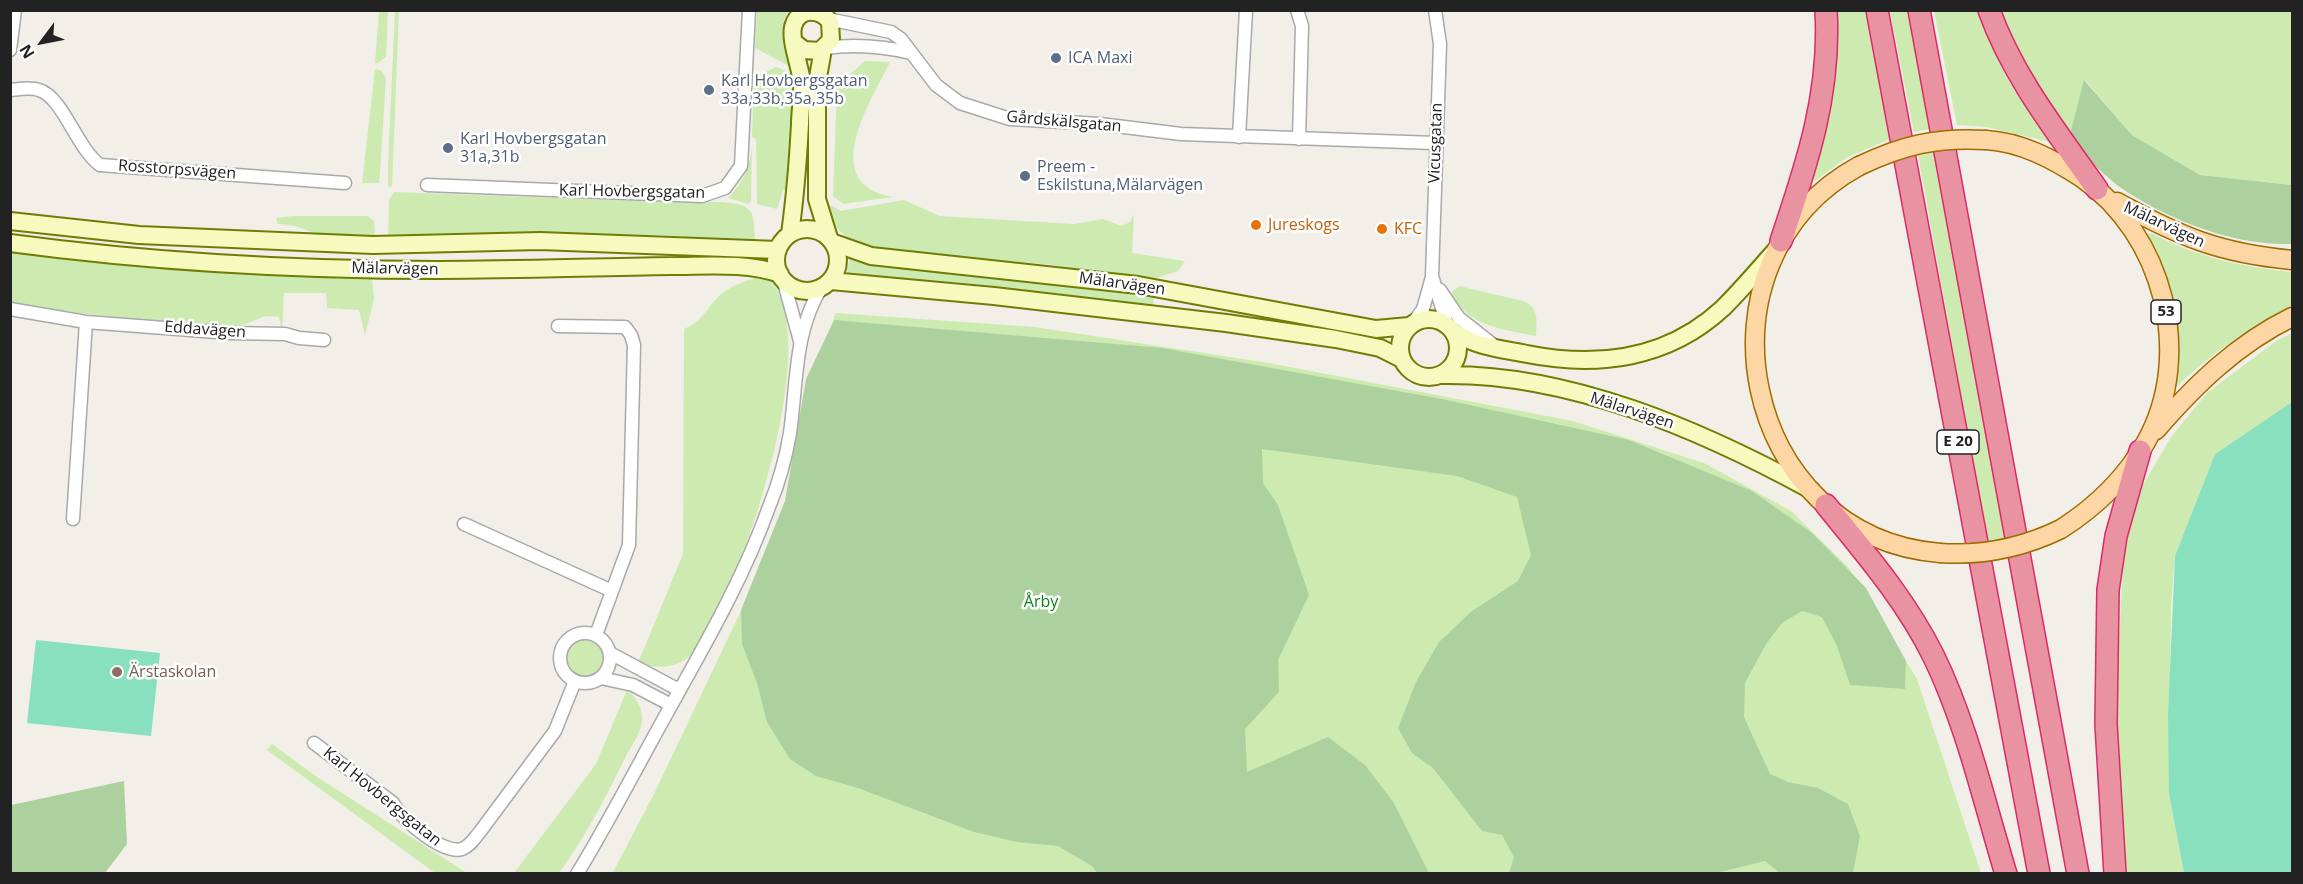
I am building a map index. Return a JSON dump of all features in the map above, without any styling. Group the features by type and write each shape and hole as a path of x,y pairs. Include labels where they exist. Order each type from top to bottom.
{"highway":[{"path":"1778,246 1819,118 1826,72 1826,10"},
{"name":"E 20","path":"1877,10 2039,873"},
{"name":"E 20","path":"1919,10 2078,873"},
{"path":"1989,10 2006,52 2022,82 2102,193"},
{"path":"2115,873 2106,724 2108,590 2116,536 2143,446"},
{"path":"1818,497 1890,584 1934,657 1968,747 2006,873"}],"main road":[{"path":"812,12 826,15 833,32 831,40 824,48 817,83 817,199 838,265 826,284 811,291 797,290 781,276 777,264 778,250 790,234 796,196 802,83 792,33 797,15 812,12"},
{"path":"795,43 810,52 824,48"},
{"name":"53","path":"2143,446 2160,407 2169,358 2167,317 2159,281 2145,248 2124,217 2102,193 2060,163 2032,150 1986,140 1956,138 1923,142 1859,166 1843,175 1809,205 1778,246 1761,290 1753,343 1758,394 1771,431 1789,463 1818,497 1854,525 1892,543 1940,553 1964,555 2001,551 2024,546 2061,529 2104,498 2122,478 2143,446 2200,381 2230,354 2292,317"},
{"name":"Mälarvägen","path":"2102,193 2185,238 2214,248 2292,260"},
{"name":"Mälarvägen","path":"10,221 140,235 373,245 540,241 778,250"},
{"path":"790,234 807,229 819,231 831,241"},
{"name":"Mälarvägen","path":"831,241 871,256 1138,285 1377,329 1411,324"},
{"name":"Mälarvägen","path":"10,243 159,259 320,267 440,270 686,266 759,268 781,276"},
{"path":"1450,328 1458,346 1457,357 1452,366 1440,375 1420,375 1411,371 1402,358 1400,344 1411,324 1428,318 1450,328 1475,344 1552,359 1597,361 1641,354 1685,337 1713,316 1778,246"},
{"name":"Mälarvägen","path":"826,284 994,296 1226,323 1355,343 1380,348 1402,358"},
{"name":"Mälarvägen","path":"1440,375 1521,381 1606,401 1670,422 1818,497"}],"street":[{"path":"10,50 15,10"},
{"name":"Karl Hovbergsgatan","path":"427,185 702,196 726,188 741,166 749,10"},
{"path":"1239,137 1246,10"},
{"path":"1297,10 1302,27 1299,139"},
{"name":"Vicusgatan","path":"1411,324 1423,309 1432,276 1440,44 1436,10"},
{"name":"Gårdskälsgatan","path":"826,15 891,32 901,39 936,85 960,103 1010,119 1239,137 1435,143"},
{"path":"824,48 848,45 887,47 911,53"},
{"name":"Rosstorpsvägen","path":"10,90 32,89 47,94 83,149 100,165 345,183"},
{"path":"781,276 800,342"},
{"path":"1432,276 1459,318 1498,348"},
{"name":"Vicusgatan","path":"1432,276 1450,328"},
{"path":"577,873 612,817 679,690 710,640 746,566 770,506 790,435 800,342 813,301 826,284"},
{"name":"Eddavägen","path":"10,309 86,322 230,333 285,334 299,339 324,340"},
{"path":"74,519 86,322"},
{"path":"558,326 625,327 634,345 630,545 596,635"},
{"path":"464,524 528,556 612,591"},
{"path":"601,678 609,666 610,653 604,641 596,635 584,633 575,635 562,649 562,669 575,681 588,683 601,678 633,685 672,705"},
{"path":"610,653 679,690"},
{"name":"Karl Hovbergsgatan","path":"314,743 393,803 399,814 436,842 446,848 459,850 469,845 479,833 555,731 575,681"}],"green space":[{"path":"379,11 388,11 386,57 375,63"},
{"path":"395,11 399,11 392,187 388,186 388,164"},
{"path":"757,11 789,11 782,32 793,68 755,48"},
{"path":"1837,11 1865,11 1890,139 1846,158 1815,181 1813,178 1824,136 1835,74"},
{"path":"1890,11 1908,11 1930,129 1914,132"},
{"path":"1934,11 1981,11 2003,71 2018,96 2051,140 2050,142 1987,127 1957,125"},
{"path":"2002,11 2292,11 2292,185 2200,175 2132,135 2085,80 2069,138 2017,55"},
{"path":"865,61 890,62 862,119 853,159 858,176 870,189 893,197 843,204 833,196 837,86"},
{"path":"776,67 794,74 796,84 791,190 783,190 777,209 757,204 756,139 752,137 754,78"},
{"path":"375,69 382,71 386,78 379,183 362,183"},
{"path":"2084,80 2132,135 2200,175 2292,185 2292,244 2249,241 2206,230 2145,203 2111,180 2069,138"},
{"path":"752,145 751,201 749,204 728,198 745,174 750,161"},
{"path":"1937,152 2006,540 1988,543 1918,155"},
{"path":"394,192 733,203 751,212 755,241 754,244 690,241 682,236 550,233 388,237 389,200"},
{"path":"904,200 940,216 1074,224 1103,219 1122,226 1130,222 1134,214 1132,253 1185,261 1178,271 1147,281 1083,273 1054,265 886,250 854,241 840,231 834,224 824,202 841,211"},
{"path":"368,216 374,221 375,236 318,234 294,226 278,224 276,218"},
{"path":"2151,233 2185,249 2220,260 2292,272 2292,305 2230,342 2174,389 2177,347 2174,309 2163,273 2145,235"},
{"path":"11,252 101,263 191,270 372,279 374,299 365,335 359,310 327,308 326,293 284,293 282,332 279,317 266,316 240,326 110,317 11,304"},
{"path":"850,257 897,268 1010,277 1155,293 1153,306 846,277"},
{"path":"765,276 781,298 788,329 788,368 773,454 752,529 731,580 693,653 674,665 660,667 638,663 683,554 684,329 700,318 725,291 742,282"},
{"path":"1459,286 1528,304 1536,315 1536,336 1513,332 1478,321 1460,306 1453,296 1452,292"},
{"name":"Årby","path":"835,313 1035,327 1269,363 1573,421 1704,463 1791,511 1849,568 1917,679 1981,873 612,874 654,794 776,537 810,433"},
{"name":"Årby","path":"834,320 1162,348 1442,399 1629,440 1752,491 1812,533 1866,588 1906,661 1905,689 1850,685 1837,646 1822,617 1802,611 1782,623 1766,644 1745,683 1744,717 1770,774 1788,782 1818,788 1848,804 1860,836 1853,873 1780,873 1765,861 1716,873 1509,873 1514,857 1502,835 1482,831 1433,768 1412,753 1398,728 1416,682 1439,642 1472,611 1518,581 1531,555 1517,497 1457,476 1262,449 1263,483 1278,505 1309,595 1278,660 1279,692 1245,729 1247,772 1328,737 1365,765 1394,803 1429,873 1097,873 1092,866 1058,846 1017,842 974,832 858,788 816,776 790,759 767,722 757,683 742,644 741,610 785,501 806,379"},
{"path":"2292,333 2292,402 2215,454 2175,556 2171,606 2169,794 2184,873 2125,874 2115,718 2124,549 2143,485 2171,437 2207,393 2276,341"},
{"path":"2292,402 2292,873 2184,873 2169,794 2168,715 2175,556 2215,454"},
{"path":"585,639 598,645 604,658 598,671 585,677 572,671 566,658 572,645"},
{"path":"36,640 160,653 151,736 27,723"},
{"path":"627,690 640,708 641,726 578,845 559,873 514,873 596,764"},
{"path":"272,744 317,777 467,873 435,873 267,750"},
{"path":"124,781 127,844 105,873 11,873 11,805"}],"place":[{"name":"ICA Maxi","path":"1056,58"},
{"name":"Karl Hovbergsgatan 33a,33b,35a,35b","path":"709,90"},
{"name":"Karl Hovbergsgatan 31a,31b","path":"448,148"},
{"name":"Preem - Eskilstuna,Mälarvägen","path":"1025,176"},
{"name":"Jureskogs","path":"1256,225"},
{"name":"KFC","path":"1382,229"},
{"name":"Ärstaskolan","path":"117,672"}]}
